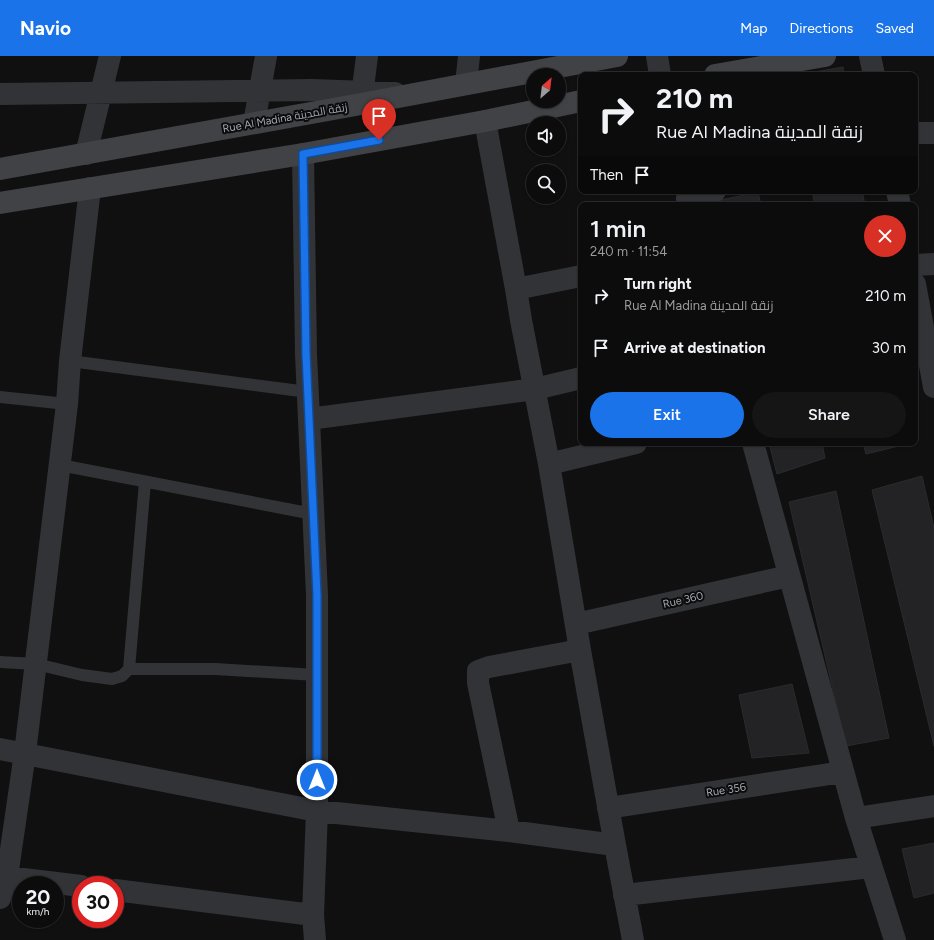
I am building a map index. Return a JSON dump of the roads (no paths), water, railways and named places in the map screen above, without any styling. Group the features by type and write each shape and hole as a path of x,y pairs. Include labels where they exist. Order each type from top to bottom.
{"main road":[{"name":"Rue Al Madina زنقة المدينة","path":"0,169 254,123 362,98 415,94 567,61 617,56"},
{"path":"732,72 825,56"},
{"path":"0,203 303,154 578,102"}],"street":[{"path":"86,154 110,56"},
{"path":"254,123 266,56"},
{"path":"0,94 312,90 362,98 367,56"},
{"path":"466,84 469,56"},
{"path":"656,56 659,72"},
{"path":"870,56 873,72"},
{"path":"485,120 549,464 580,650 624,895 629,939"},
{"path":"918,133 934,133"},
{"path":"303,154 308,392 317,595 317,810 313,915 316,940"},
{"path":"0,898 7,877 25,753 60,465 70,361 90,188"},
{"path":"687,198 703,194"},
{"path":"918,265 934,264"},
{"path":"516,289 578,277"},
{"path":"918,296 930,342 934,387"},
{"path":"309,420 534,389 578,379"},
{"path":"549,464 624,446"},
{"path":"754,446 856,818 895,940"},
{"name":"Rue 360","path":"576,624 789,576"},
{"path":"509,831 478,683 478,671 489,667 580,650"},
{"path":"0,749 317,810 509,831 615,846"},
{"name":"Rue 356","path":"608,808 843,772"},
{"path":"856,818 934,806"},
{"path":"624,895 871,867"},
{"path":"7,877 72,885"},
{"path":"124,891 313,915"}],"lane":[{"path":"70,361 308,392"},
{"path":"0,397 67,404"},
{"path":"60,465 313,514"},
{"path":"0,662 36,664 112,679 122,676 129,669 145,482"},
{"path":"129,669 215,668 317,676"}]}
